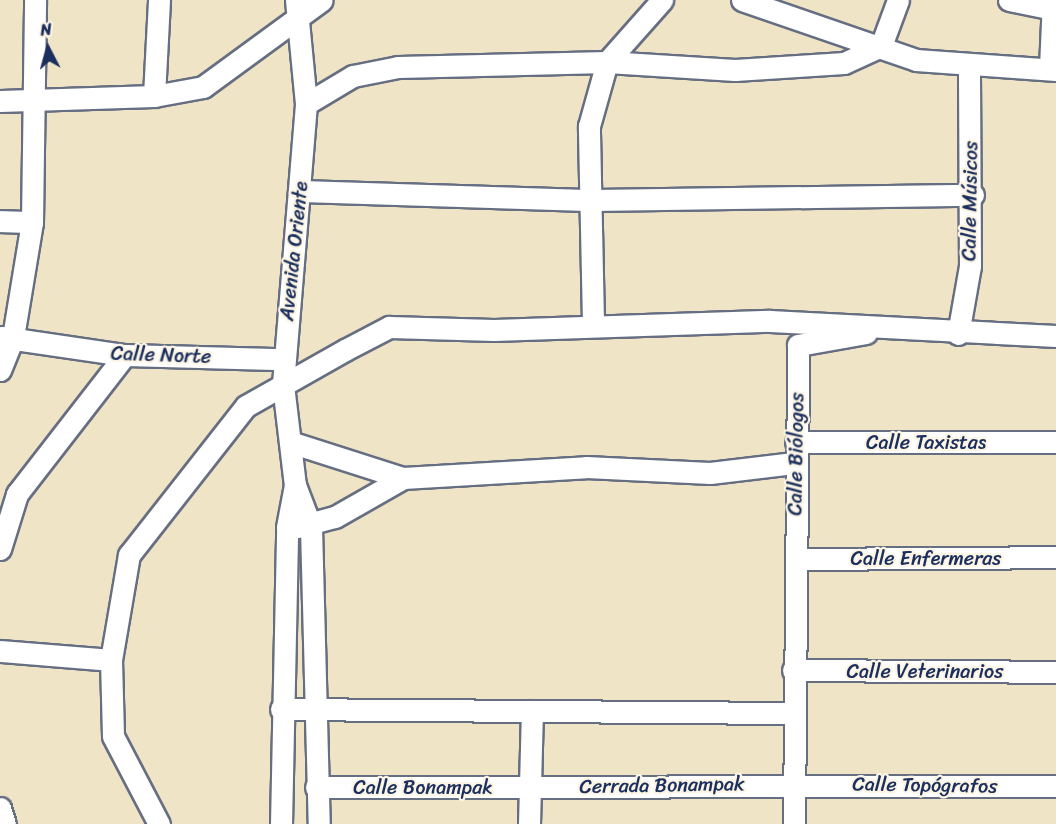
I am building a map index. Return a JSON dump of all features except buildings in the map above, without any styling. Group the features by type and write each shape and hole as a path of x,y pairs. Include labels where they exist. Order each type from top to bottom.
{"street":[{"path":"4,352 32,222 35,0"},
{"path":"154,96 159,0"},
{"path":"0,101 154,96 203,87 296,9 322,0"},
{"path":"593,323 594,200 589,126 607,62 662,0"},
{"path":"306,104 353,76 398,67 607,62 746,69 844,63 881,46 898,0"},
{"path":"756,1 916,60 969,67 1053,69 1053,4 1009,0"},
{"name":"Avenida Oriente","path":"296,9 306,104 301,191 283,385 295,485 310,526 316,787 319,824"},
{"name":"Calle Músicos","path":"958,334 970,266 973,195 969,67"},
{"path":"301,191 594,200 973,195"},
{"path":"0,221 32,222"},
{"path":"159,824 113,736 111,660 129,555 246,406 388,327 494,330 593,323 886,325"},
{"name":"Calle Biólogos","path":"794,824 793,670 798,345 864,334 886,325 958,334 1056,336"},
{"name":"Calle Norte","path":"4,352 39,345 125,355 284,359"},
{"path":"0,549 17,494 125,355"},
{"path":"290,442 403,478"},
{"name":"Calle Taxistas","path":"403,478 586,467 710,473 795,452 1056,442"},
{"path":"287,526 310,526 403,478"},
{"name":"Avenida Oriente","path":"280,824 280,709 287,526 295,485"},
{"name":"Calle Enfermeras","path":"796,559 1056,557"},
{"path":"0,651 111,660"},
{"name":"Calle Veterinarios","path":"793,670 1056,672"},
{"path":"280,709 793,713"},
{"path":"529,824 532,711"},
{"name":"Cerrada Bonampak","path":"529,788 795,783"},
{"name":"Calle Topógrafos","path":"795,783 1056,786"},
{"name":"Calle Bonampak","path":"316,787 529,788"},
{"path":"0,808 5,824"}]}
